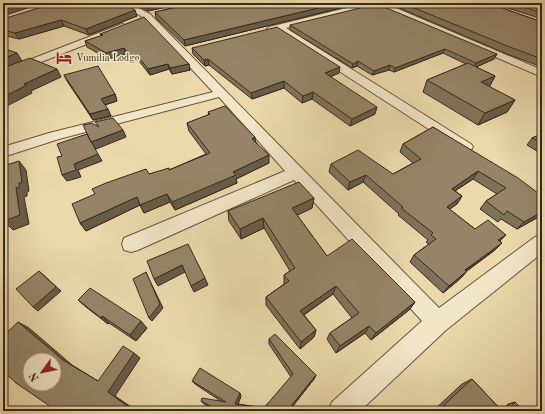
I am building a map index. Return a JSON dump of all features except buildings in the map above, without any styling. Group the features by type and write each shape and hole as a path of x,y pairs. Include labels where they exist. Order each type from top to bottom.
{"street":[{"path":"123,3 154,15 187,51 222,93 438,322"},
{"path":"346,3 358,8"},
{"path":"264,31 377,3 542,74"},
{"path":"3,74 154,15"},
{"path":"279,28 475,153"},
{"path":"3,152 54,136 222,93"},
{"path":"131,244 296,172"},
{"path":"341,411 438,322 542,242"}],"place":[{"name":"Vumilia Lodge","path":"64,58"}]}
